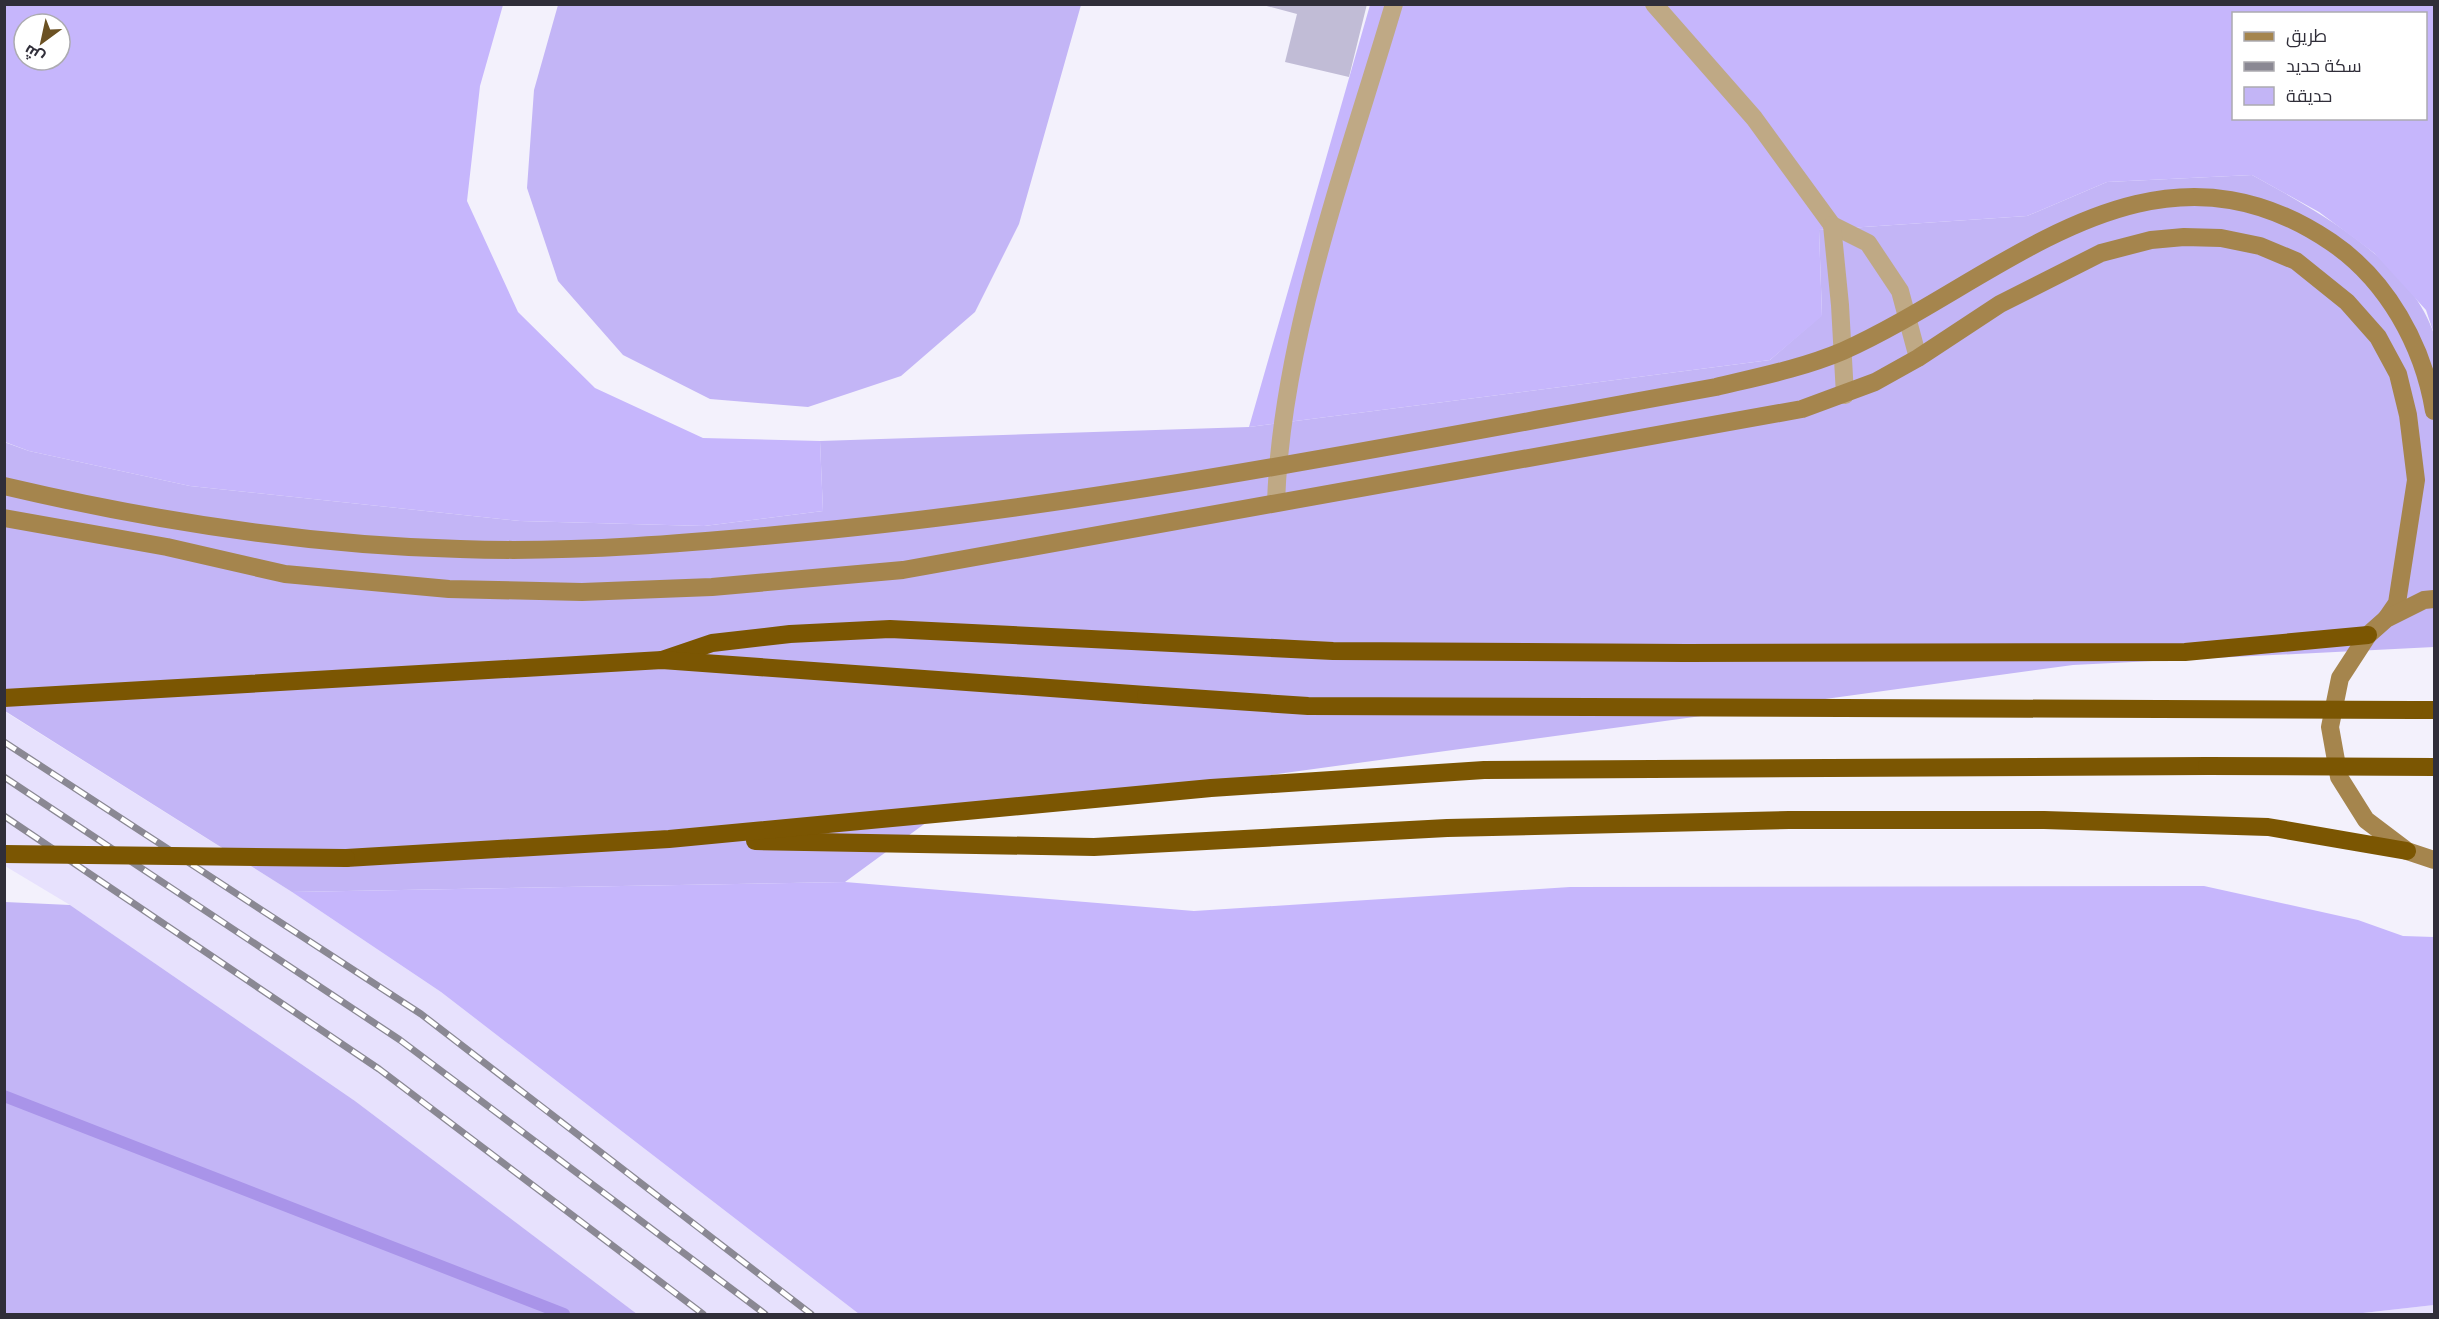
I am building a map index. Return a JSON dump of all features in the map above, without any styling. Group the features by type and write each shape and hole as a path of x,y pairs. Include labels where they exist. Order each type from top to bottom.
{"highway":[{"path":"662,660 712,643 790,634 890,629 1333,651 1674,653 2185,652 2368,635"},
{"path":"10,698 662,660 1308,706 2434,710"},
{"path":"4,854 346,858 669,839 1211,788 1484,770 2434,767"},
{"path":"669,839 1094,848 1447,828 1789,820 2044,820 2268,827 2407,851"}],"street":[{"path":"1276,501 1277,466 1299,333 1394,4"},
{"path":"1654,4 1754,118 1832,225 1868,243 1900,291 1918,358"},
{"path":"4,486 163,519 364,543 465,550 678,544 927,521 1277,466 1716,387 1775,373 1841,351 2057,233 2145,202 2176,197 2236,199 2283,214 2315,231 2345,252 2376,283 2397,311 2412,341 2434,411"},
{"path":"1832,225 1840,305 1845,395"},
{"path":"4,518 167,547 285,574 449,589 582,592 712,587 903,570 1276,501 1802,409 1845,395 1918,358 2000,304 2101,253 2184,237 2221,238 2260,246 2296,261 2319,277 2364,319 2391,358 2403,394 2416,480 2397,603 2386,619 2368,635 2340,678 2330,727 2340,777 2366,820 2407,851 2434,860"},
{"path":"2386,619 2424,600 2434,599"}],"shaded area":[{"path":"5,4 503,5 480,86 467,201 518,312 595,388 703,438 820,441 823,511 704,526 520,521 190,486 29,451 5,442"},
{"path":"1370,5 2434,5 2434,334 2426,310 2374,253 2319,212 2252,175 2107,182 2027,216 1819,230 1822,316 1770,360 1249,427"},
{"path":"4,711 292,892 441,992 859,1314 637,1314 355,1101 70,905 5,866"},
{"path":"845,882 1194,911 1570,887 2204,886 2358,920 2403,936 2434,937 2434,1305 2354,1314 859,1314 441,992 292,892"},
{"path":"2434,1305 2434,1314 2354,1314"}],"green space":[{"path":"558,4 1081,5 1019,224 975,312 901,376 808,407 710,399 623,355 558,281 527,188 534,90"},
{"path":"2252,175 2332,222 2383,261 2422,307 2434,334 2434,647 2073,665 927,822 845,882 292,892 5,711 4,442 29,451 190,486 520,521 704,526 823,511 820,441 1249,427 1770,360 1822,315 1819,230 2027,216 2107,182"},
{"path":"5,902 70,905 355,1101 637,1314 5,1314"}],"building":[{"path":"1367,4 1349,77 1285,62 1297,14 1263,5"}],"waterway":[{"path":"4,1096 564,1314"}],"railway":[{"path":"4,742 421,1014 811,1314"},
{"path":"4,777 400,1040 765,1314"},
{"path":"4,816 379,1069 703,1314"}]}
